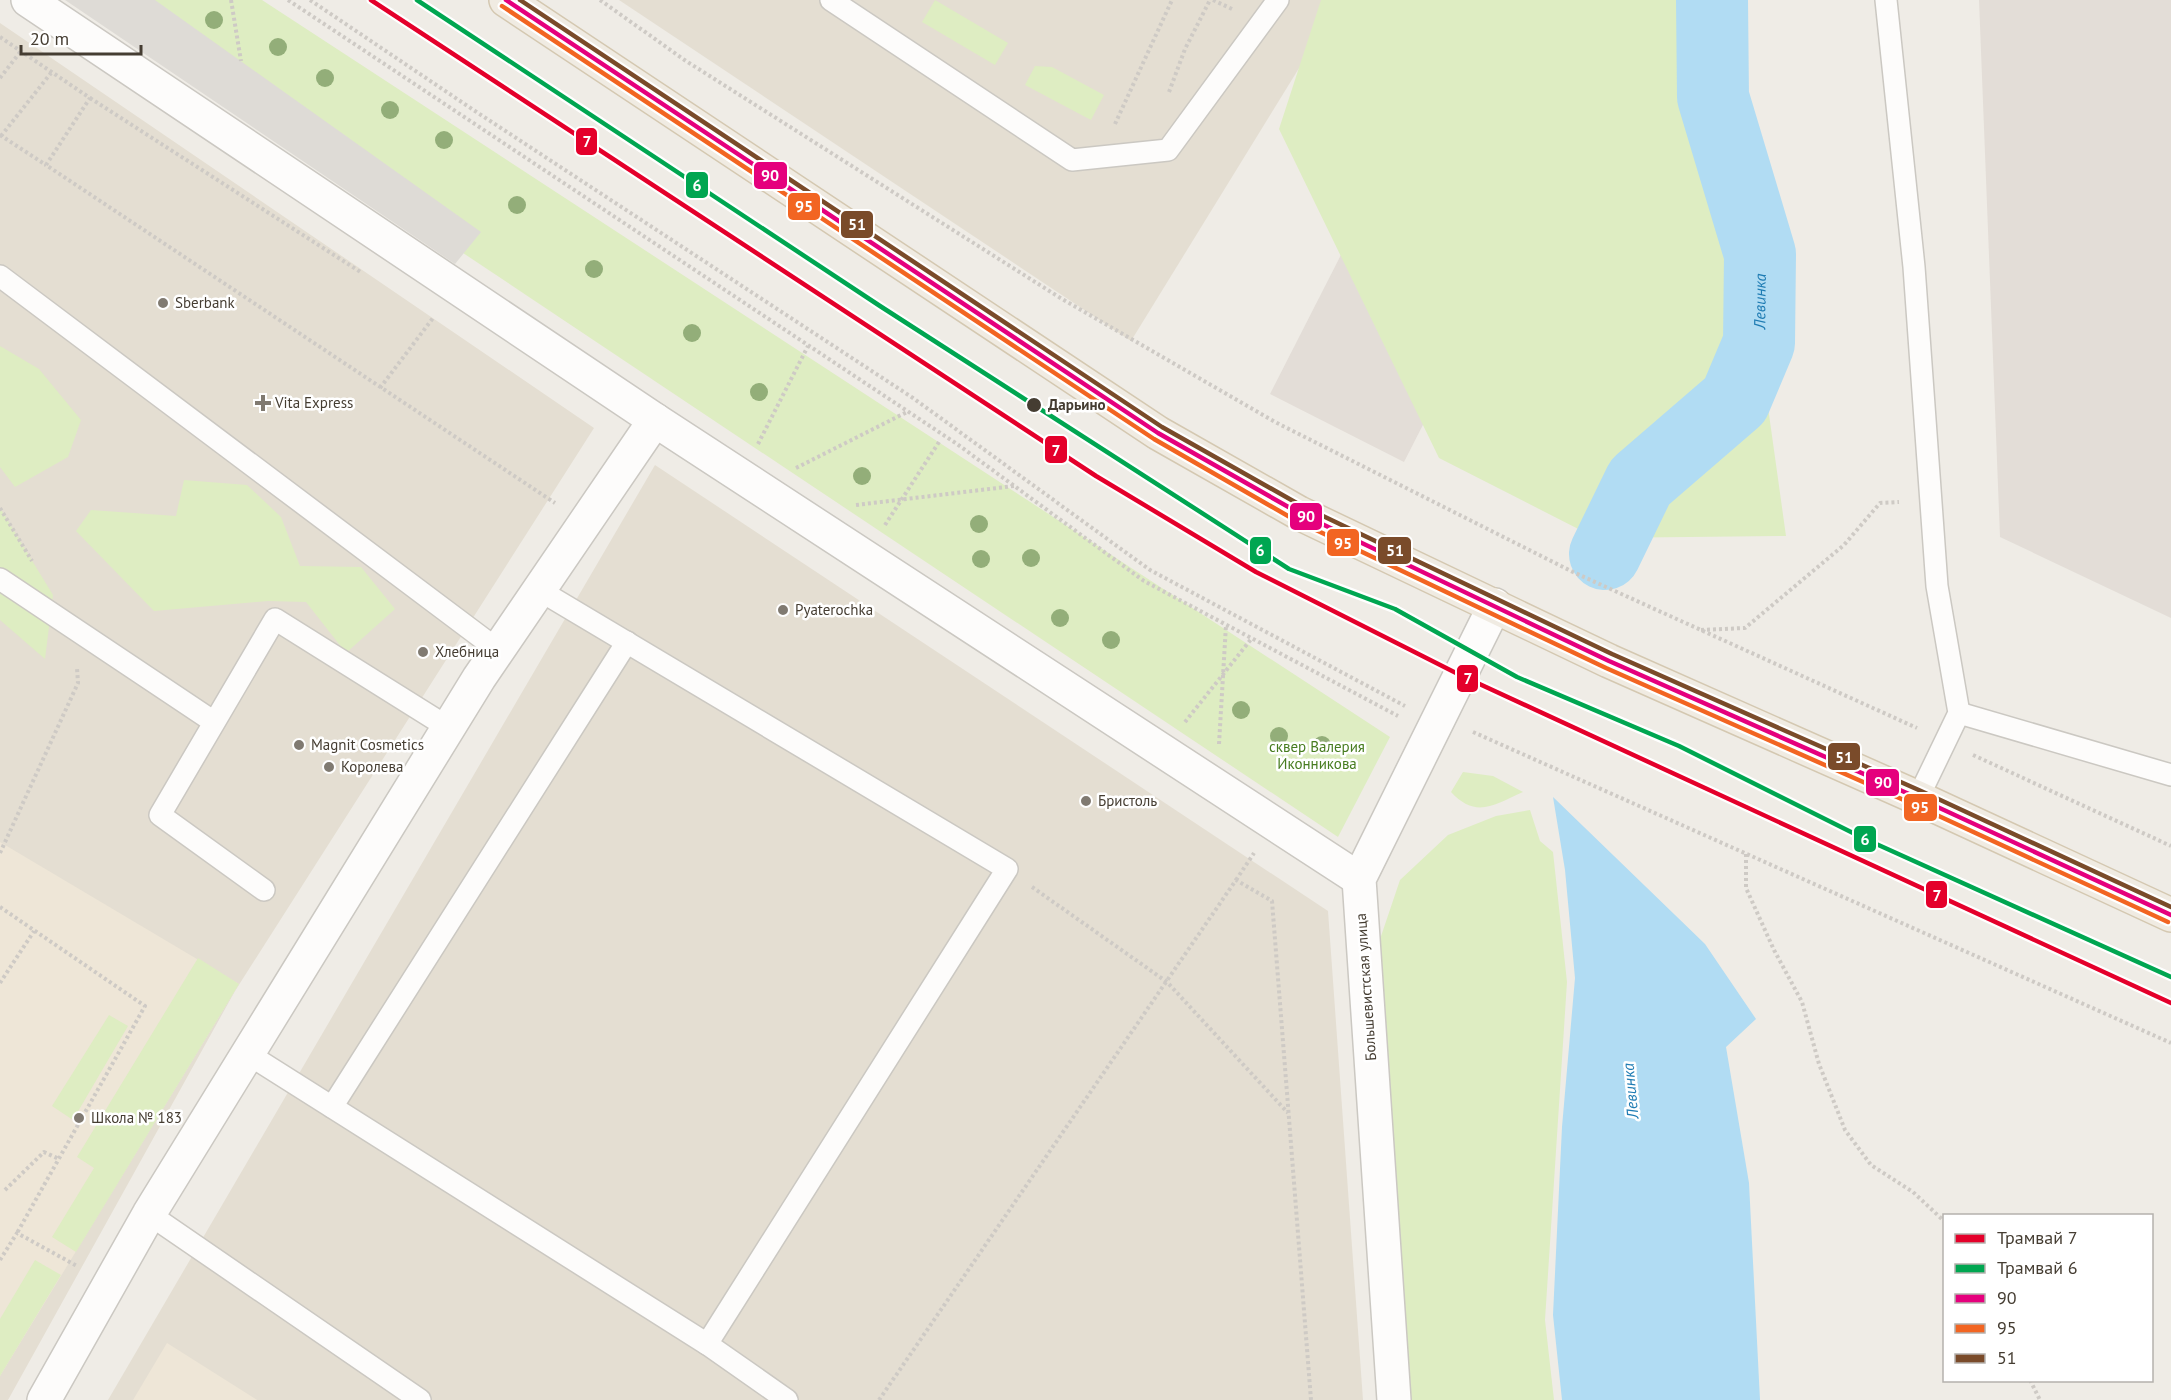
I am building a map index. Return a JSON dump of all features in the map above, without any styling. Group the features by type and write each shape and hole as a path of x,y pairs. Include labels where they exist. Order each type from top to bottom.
{"main road":[{"path":"506,0 1158,432 1299,513 1609,661 1918,798 2171,915"}],"street":[{"path":"28,0 655,420 1359,879"},
{"path":"44,1400 149,1214 448,728 498,650 655,420"},
{"name":"Большевистская улица","path":"1394,1400 1359,879 1495,605"}],"lane":[{"path":"831,0 1072,160 1168,150 1278,0"},
{"path":"1886,0 1914,267 1937,586 1959,713 1918,798"},
{"path":"0,276 498,650"},
{"path":"0,579 214,722"},
{"path":"539,590 1007,869 707,1344"},
{"path":"264,890 159,814 275,619 448,728"},
{"path":"332,1107 627,642"},
{"path":"1959,713 2171,775"},
{"path":"248,1054 707,1344 786,1400"},
{"path":"149,1214 420,1400"}],"path":[{"path":"231,0 241,61"},
{"path":"288,0 907,412 1014,486 1144,581 1226,625 1433,728 1470,731 2171,1043"},
{"path":"310,0 913,398 1150,570 1433,728"},
{"path":"600,0 686,62 1062,299 1275,422 1573,572 2171,846"},
{"path":"1100,158 1172,0"},
{"path":"1165,104 1185,49 1211,0 1232,9 1236,0"},
{"path":"0,78 21,51"},
{"path":"46,165 0,136 51,73"},
{"path":"90,98 373,279"},
{"path":"423,312 443,324"},
{"path":"380,388 433,318"},
{"path":"749,481 808,346"},
{"path":"749,481 907,412"},
{"path":"881,532 939,442"},
{"path":"855,505 1014,486"},
{"path":"1701,630 1745,628 1844,545 1880,503 1931,500"},
{"path":"1217,787 1226,625"},
{"path":"1162,750 1252,638"},
{"path":"0,853 78,683"},
{"path":"1746,854 1746,888 1774,950 1802,1002 1819,1064 1845,1130 1871,1165 1913,1192 1943,1220"},
{"path":"1007,869 1167,982 1288,1113"},
{"path":"879,1400 1236,880 1272,902 1311,1400"},
{"path":"0,907 145,1006 0,1260"},
{"path":"0,983 34,931"},
{"path":"5,1190 44,1152 58,1159"},
{"path":"17,1233 24,1237"},
{"path":"2031,1382 2040,1400"}],"shaded area":[{"path":"65,0 155,0 481,232 455,264"},
{"path":"619,0 1341,0 1131,341"},
{"path":"1979,0 2171,0 2171,618 2000,537"},
{"path":"0,23 594,428 235,991 8,1400 0,1400"},
{"path":"1345,247 1479,315 1404,462 1270,394"},
{"path":"655,465 1328,911 1363,1400 108,1400"},
{"name":"Школа № 183","path":"0,842 239,984 0,1376"},
{"path":"167,1343 257,1400 133,1400"}],"green space":[{"name":"сквер Валерия Иконникова","path":"84,0 262,0 1390,737 1338,837"},
{"path":"935,0 1008,43 995,65 922,22"},
{"path":"1321,0 1730,0 1759,343 1786,536 1596,538 1439,458 1279,129"},
{"path":"1035,66 1052,67 1104,95 1091,120 1025,85"},
{"path":"0,346 39,369 81,420 68,457 15,487 0,467"},
{"path":"184,480 247,485 281,517 300,566 361,567 395,609 346,653 306,602 268,601 154,611 76,531 91,510 176,516"},
{"path":"0,508 53,595 45,659 0,620"},
{"path":"1463,772 1493,776 1523,792 1486,807 1469,805 1451,792"},
{"path":"1530,810 1540,841 1553,852 1567,982 1545,1320 1554,1400 1404,1400 1375,954 1400,880 1448,835 1496,816"},
{"path":"198,958 239,984 76,1252 52,1237 94,1168 77,1157"},
{"path":"109,1015 128,1026 73,1120 52,1106"},
{"path":"35,1260 61,1275 0,1376 0,1319"}],"water":[{"path":"1553,797 1705,944 1756,1019 1726,1047 1749,1183 1760,1400 1562,1400 1553,1315 1562,1127 1575,978 1565,870"}],"waterway":[{"name":"Левинка","path":"1605,554 1640,482 1735,400 1759,343 1760,254 1713,97 1712,0"}],"tram line":[{"name":"7","path":"371,0 1096,476 1256,572 1460,675 2171,1003"},
{"name":"6","path":"417,0 880,306 1289,569 1395,609 1517,677 1679,746 1863,838 2171,977"}],"transit line":[{"name":"90","path":"506,0 1158,433 1299,513 1609,661 1918,798 2171,915"},
{"name":"51","path":"520,0 1162,427 1302,506 1612,654 1921,791 2171,907"},
{"name":"95","path":"502,6 1154,439 1295,520 1606,668 1915,805 2168,922"}],"place":[{"name":"Sberbank","path":"163,303"},
{"name":"Vita Express","path":"263,403"},
{"name":"Дарьино","path":"1034,405"},
{"name":"Pyaterochka","path":"783,610"},
{"name":"Хлебница","path":"423,652"},
{"name":"Magnit Cosmetics","path":"299,745"},
{"name":"Королева","path":"329,767"},
{"name":"Бристоль","path":"1086,801"},
{"name":"Школа № 183","path":"79,1118"}]}
